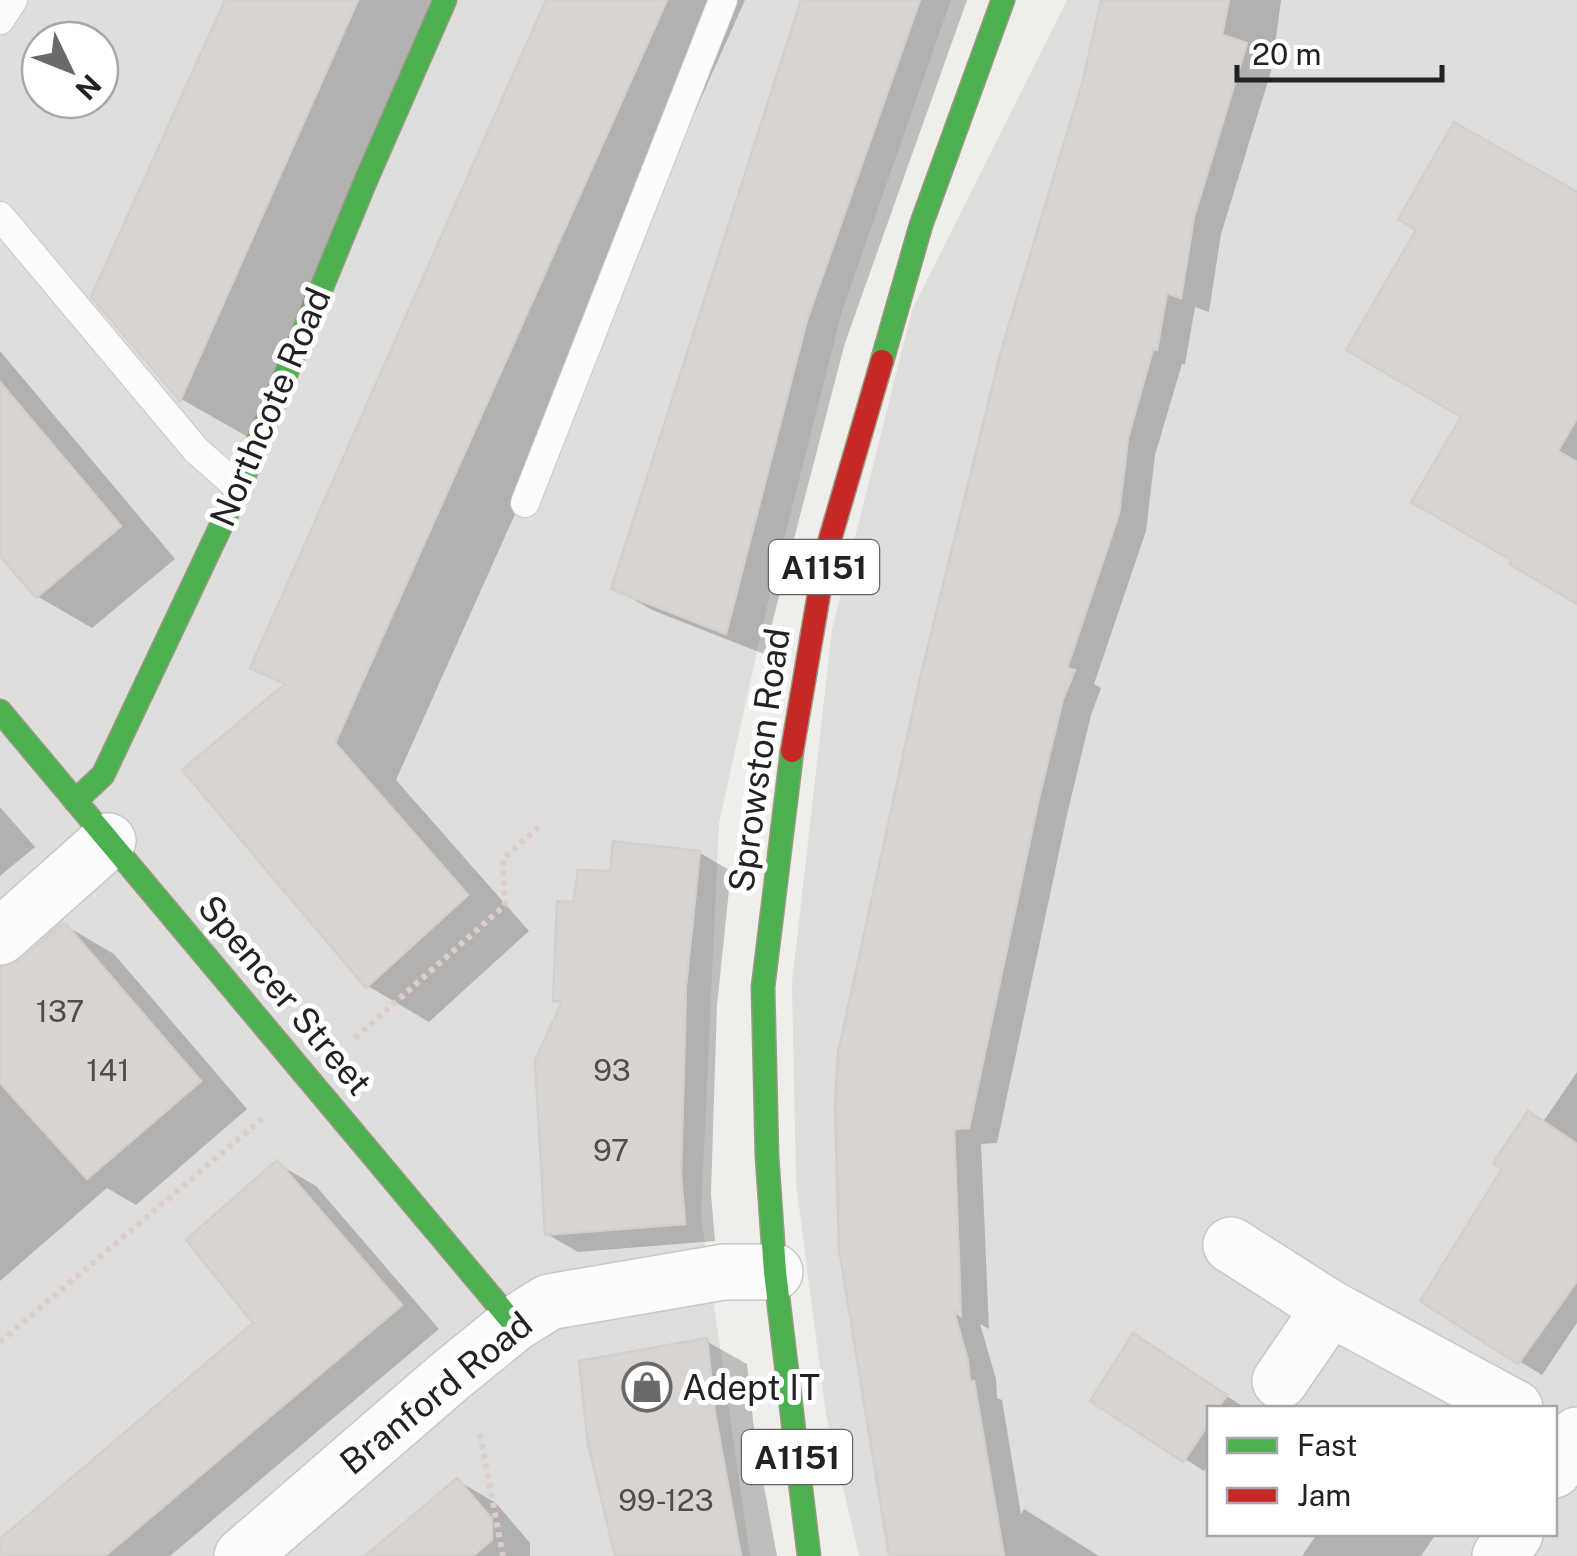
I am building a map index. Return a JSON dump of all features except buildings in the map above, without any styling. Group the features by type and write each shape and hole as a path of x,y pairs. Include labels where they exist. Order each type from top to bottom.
{"street":[{"name":"Northcote Road","path":"0,938 91,821 103,775 238,488 366,180 446,0"},
{"name":"Sprowston Road","path":"809,1556 775,1272 767,1157 763,987 791,757 826,553 920,225 1004,0"},
{"name":"Spencer Street","path":"0,711 514,1324"},
{"path":"1230,1245 1330,1308 1512,1406"},
{"name":"Branford Road","path":"242,1556 450,1376 514,1324 550,1302 724,1272 775,1272"},
{"path":"1280,1380 1330,1308"}],"lane":[{"path":"0,20 14,0"},
{"path":"525,503 723,0"},
{"path":"0,216 196,450 238,488"}],"path":[{"path":"0,1342 310,1078 505,905 503,859 539,827"},
{"path":"450,1376 476,1410 504,1556"}],"shaded area":[{"path":"0,0 951,0 842,311 768,602 719,823 701,1215 750,1556 0,1556"},
{"path":"1067,0 1577,0 1577,1556 859,1556 826,1415 796,1183 792,983 832,629 912,310"}],"traffic: fast":[{"path":"75,801 103,775 239,488 445,0"},
{"path":"882,361 921,225 1003,0"},
{"path":"0,711 514,1324"},
{"path":"792,751 763,987 767,1157 775,1272 809,1556"}],"traffic: jam":[{"path":"792,751 826,553 882,361"}],"place":[{"name":"Adept IT","path":"647,1387"}]}
